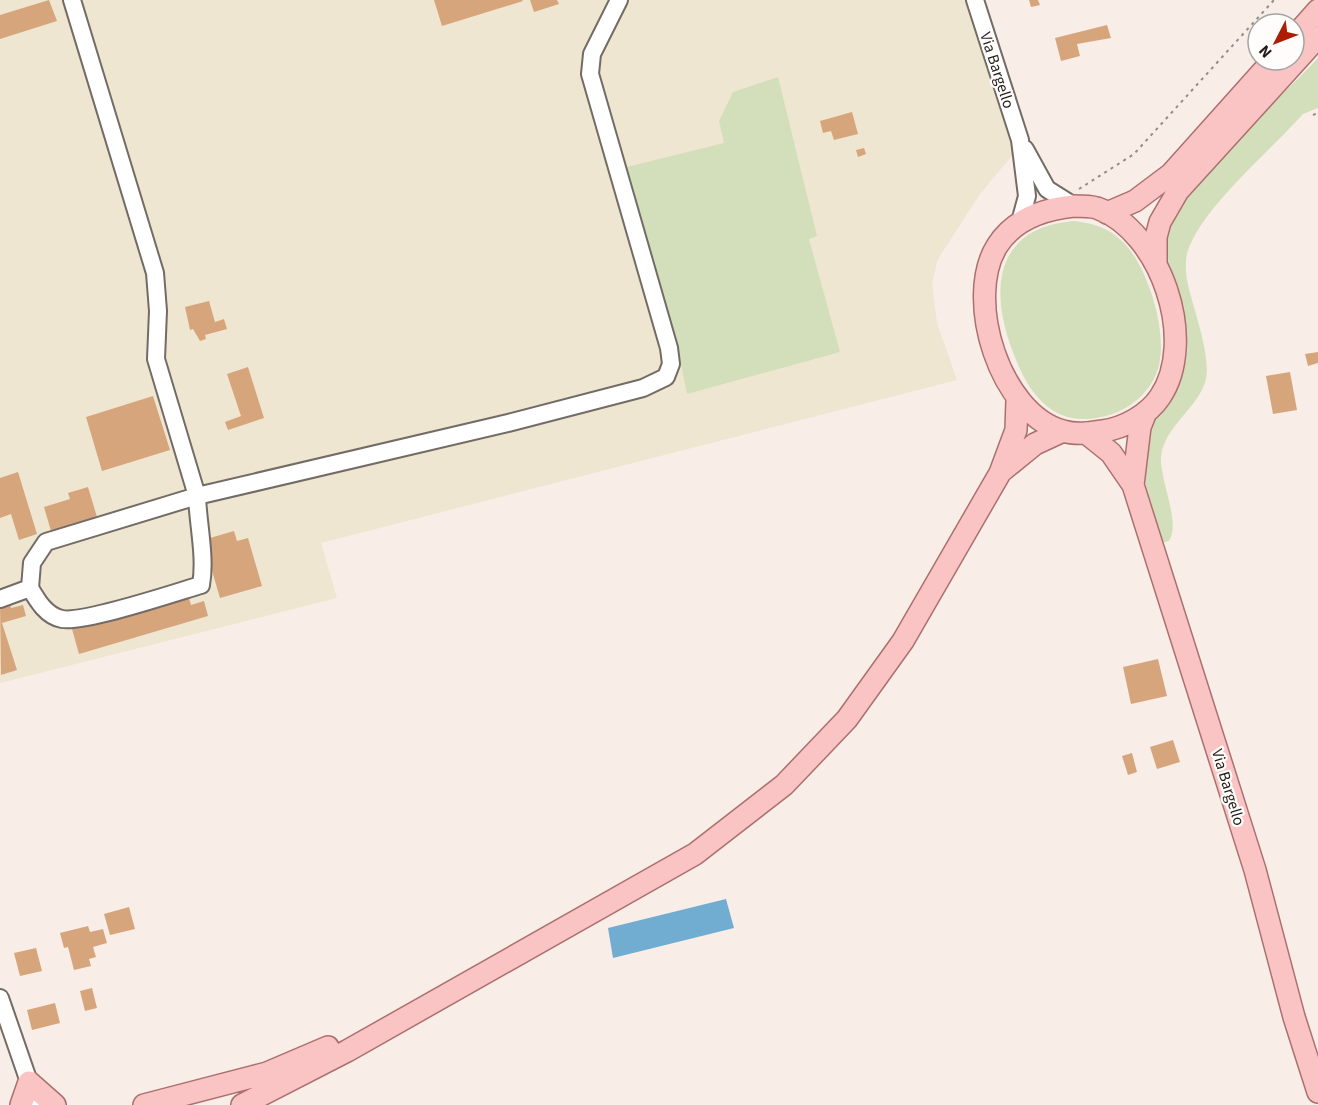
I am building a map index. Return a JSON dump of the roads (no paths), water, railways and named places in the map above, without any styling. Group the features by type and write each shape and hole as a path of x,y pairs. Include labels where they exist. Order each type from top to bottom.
{"main road":[{"path":"1306,24 1318,10"},
{"path":"1306,46 1318,37"},
{"path":"1107,213 1135,201 1171,174 1274,72"},
{"path":"1156,265 1156,237 1160,222 1173,199 1275,72"},
{"path":"1073,199 1107,213 1139,238 1156,265 1166,290 1176,343 1172,375 1160,398 1146,412 1110,430 1086,433 1063,431 1030,413 1017,400 1004,376 991,340 984,289 988,266 996,247 1020,222 1073,199"},
{"path":"242,1105 347,1051 695,854 784,785 847,719 903,641 1000,473 1016,430 1017,400"},
{"name":"Via Bargello","path":"1133,485 1140,427 1146,412"},
{"path":"1000,473 1035,444 1063,431"},
{"name":"Via Bargello","path":"1086,433 1111,453 1133,485 1255,870 1294,1017 1318,1092"},
{"path":"144,1105 267,1073 428,1005"},
{"path":"278,1105 428,1005"},
{"path":"21,1105 29,1082 55,1105"}],"street":[{"path":"72,0 155,273 158,311 156,359 197,496 198,532 204,567 201,585 86,617 61,619 41,607 30,588 32,563 46,542 197,496 508,423 643,388 666,377 671,364 669,348 590,74 592,54 619,0"},
{"name":"Via Bargello","path":"975,0 1020,140 1027,196 1020,222"},
{"path":"1306,62 1318,50"},
{"name":"Via Bargello","path":"1020,140 1047,189 1073,199"},
{"path":"0,599 30,588"},
{"path":"0,998 38,1105"}],"water":[{"path":"726,899 734,928 613,958 608,928"}]}
